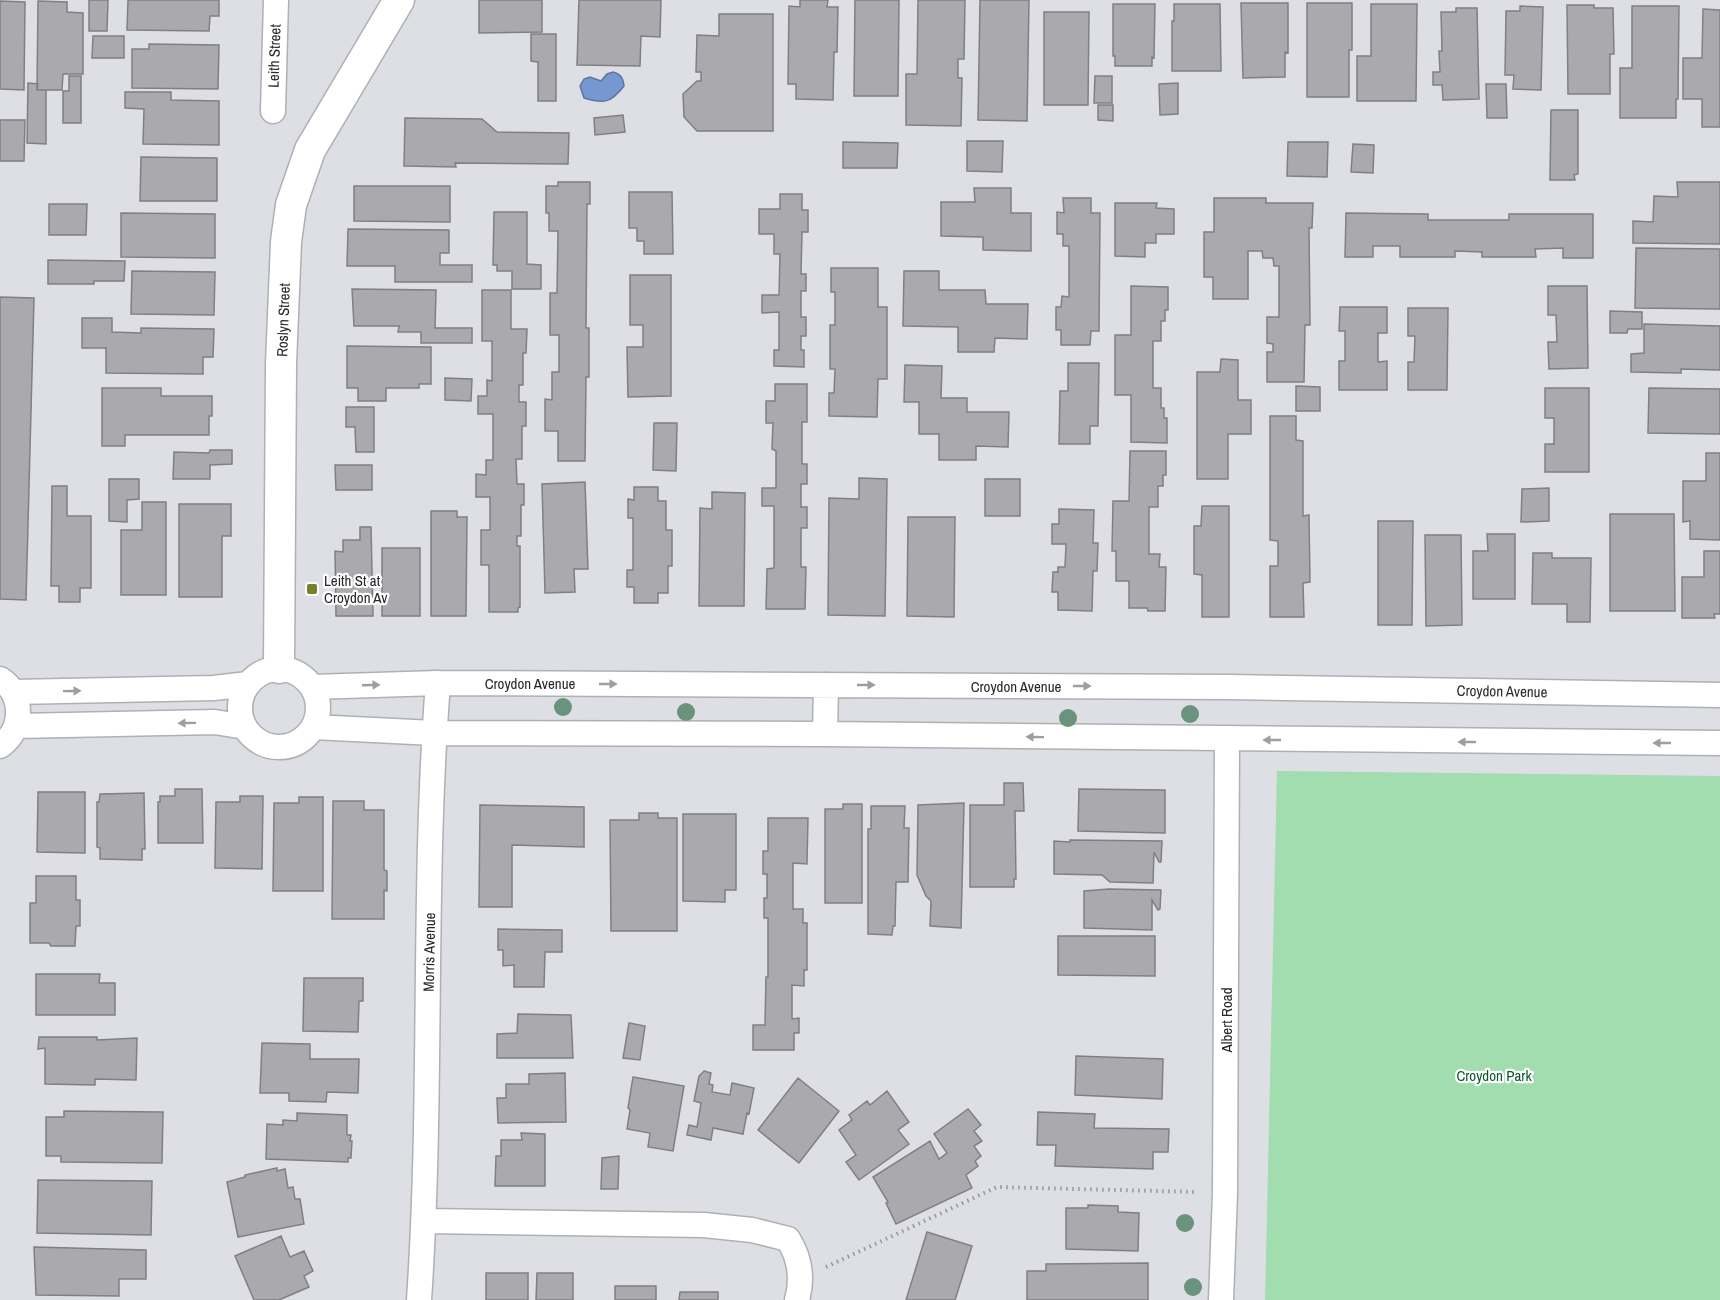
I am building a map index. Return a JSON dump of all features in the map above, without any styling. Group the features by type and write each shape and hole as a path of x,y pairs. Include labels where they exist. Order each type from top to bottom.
{"street":[{"name":"Leith Street","path":"273,111 276,0"},
{"name":"Roslyn Street","path":"279,668 282,352 286,242 291,205 310,150 399,0"},
{"path":"279,668 303,676 312,687 318,707 313,727 296,743 285,746 262,743 252,736 241,717 242,694 248,684 265,671 279,668"},
{"name":"Croydon Avenue","path":"312,687 438,683 1229,687 1720,695"},
{"name":"Morris Avenue","path":"419,1300 424,1221 431,772 438,683"},
{"path":"0,746 12,735 19,714 7,685 214,688 248,684"},
{"path":"825,734 826,685"},
{"path":"16,726 215,722 245,727"},
{"path":"313,727 434,733 825,734 1227,740 1720,743"},
{"name":"Albert Road","path":"1221,1300 1225,1193 1227,740"},
{"path":"424,1221 704,1225 752,1230 788,1239 797,1253 799,1289"}],"path":[{"path":"799,1289 997,1187 1225,1193"}],"green space":[{"name":"Croydon Park","path":"1277,771 1720,776 1720,1300 1265,1300"}],"water":[{"path":"613,72 621,77 624,86 615,96 607,101 584,98 580,86 584,79 590,77 601,81 607,74"}],"building":[{"path":"89,0 108,0 107,31 89,31"},
{"path":"128,0 219,0 219,16 210,16 209,31 127,30"},
{"path":"479,0 542,0 542,32 479,33"},
{"path":"579,0 661,0 660,37 641,36 640,66 577,65"},
{"path":"800,0 828,0 827,7 838,7 833,100 796,99 796,84 788,84 789,6 800,7"},
{"path":"855,0 899,0 898,96 854,96"},
{"path":"918,0 965,0 964,59 958,59 958,78 962,78 961,126 906,125 906,74 917,74"},
{"path":"980,0 1029,0 1027,121 978,120"},
{"path":"0,1 25,2 24,90 0,89"},
{"path":"38,1 67,2 67,12 83,13 83,74 63,74 62,90 37,90"},
{"path":"1241,3 1288,3 1288,53 1285,52 1285,77 1243,78"},
{"path":"1307,3 1352,3 1349,97 1307,97"},
{"path":"1113,4 1155,4 1152,66 1115,66"},
{"path":"1174,4 1220,4 1221,71 1172,71"},
{"path":"1371,4 1417,4 1416,101 1357,101 1357,56 1371,56"},
{"path":"1567,5 1613,8 1614,54 1610,54 1610,94 1568,94"},
{"path":"1520,6 1543,7 1541,90 1513,89 1514,75 1505,75 1506,11 1520,11"},
{"path":"1632,6 1679,6 1676,118 1620,118 1620,68 1632,68"},
{"path":"1456,8 1477,8 1479,99 1443,100 1442,85 1433,85 1433,72 1440,72 1441,12 1456,12"},
{"path":"1703,9 1720,10 1720,127 1702,127 1702,99 1683,99 1683,58 1702,58"},
{"path":"1044,12 1089,12 1088,105 1044,105"},
{"path":"719,14 773,14 773,131 697,131 684,117 683,94 697,81 701,81 701,72 696,72 697,35 719,36"},
{"path":"531,34 556,34 556,101 538,101 538,62 531,61"},
{"path":"93,36 124,36 124,58 92,58"},
{"path":"149,44 219,45 218,89 132,88 132,49 149,49"},
{"path":"69,76 81,76 81,123 63,123 63,91 69,91"},
{"path":"1095,76 1112,76 1112,103 1094,103"},
{"path":"28,83 38,84 37,90 46,90 46,144 27,143"},
{"path":"1178,83 1178,114 1160,115 1159,84"},
{"path":"1486,84 1506,84 1507,118 1487,118"},
{"path":"125,92 171,92 171,100 219,101 219,145 143,144 144,109 125,108"},
{"path":"1098,105 1113,105 1113,121 1098,120"},
{"path":"1551,110 1578,110 1578,174 1574,175 1575,180 1550,180"},
{"path":"623,115 625,132 595,135 594,118"},
{"path":"405,118 482,119 497,132 569,133 568,164 455,163 456,167 404,166"},
{"path":"0,120 25,120 24,161 0,161"},
{"path":"967,141 1003,141 1002,172 967,171"},
{"path":"843,142 898,143 897,168 843,168"},
{"path":"1288,142 1328,142 1327,177 1287,176"},
{"path":"1353,144 1374,145 1373,173 1351,172"},
{"path":"141,157 217,158 217,201 140,201"},
{"path":"558,182 590,182 590,204 587,204 586,328 589,328 589,377 586,377 585,461 558,461 558,431 545,431 545,399 552,400 552,372 559,372 559,335 550,335 550,293 557,293 558,231 549,231 546,186 558,186"},
{"path":"1677,182 1720,182 1720,244 1633,243 1633,221 1653,222 1654,196 1678,197"},
{"path":"354,186 450,186 450,222 354,221"},
{"path":"974,188 1011,188 1011,213 1031,213 1031,251 983,250 983,237 941,236 941,202 975,202"},
{"path":"629,192 672,192 673,254 644,254 644,241 637,241 637,228 629,228"},
{"path":"780,194 802,194 802,210 808,210 808,232 802,232 801,274 806,274 806,291 801,291 801,317 806,317 806,336 801,336 804,367 774,366 774,350 779,350 779,312 762,313 762,295 779,295 780,254 774,254 774,234 759,234 759,209 780,209"},
{"path":"1063,198 1091,198 1091,213 1100,213 1099,331 1091,331 1090,345 1061,345 1061,330 1056,330 1056,307 1061,307 1062,296 1069,297 1069,246 1063,246 1063,234 1057,234 1057,212 1064,213"},
{"path":"1214,198 1266,198 1266,203 1313,203 1312,228 1309,228 1310,325 1305,325 1304,382 1267,382 1267,352 1273,352 1273,344 1267,343 1267,317 1279,317 1279,266 1274,266 1273,258 1263,258 1262,251 1248,251 1248,299 1213,299 1213,277 1204,277 1204,232 1214,232"},
{"path":"1115,203 1157,203 1156,208 1174,209 1174,234 1156,234 1156,243 1145,243 1145,257 1115,256"},
{"path":"49,204 87,204 86,235 49,235"},
{"path":"494,212 527,212 527,264 541,265 541,289 512,289 512,271 497,271 497,265 493,265"},
{"path":"121,213 215,214 215,258 121,257"},
{"path":"1346,213 1428,214 1428,220 1509,220 1509,214 1593,214 1593,258 1563,258 1563,248 1535,249 1536,257 1482,257 1482,252 1455,251 1455,257 1400,257 1400,246 1373,246 1373,257 1345,257"},
{"path":"348,229 449,230 449,253 440,253 440,265 472,265 472,282 395,282 395,266 347,266"},
{"path":"1636,248 1720,249 1720,309 1635,308"},
{"path":"48,260 125,261 124,281 94,281 94,284 48,284"},
{"path":"831,268 878,268 878,307 887,307 887,379 878,379 877,417 829,416 829,393 834,393 835,369 830,369 830,325 835,325 835,292 831,292"},
{"path":"132,271 215,272 214,315 131,314"},
{"path":"904,271 939,271 939,290 985,290 986,304 1028,304 1027,339 995,338 994,352 958,352 958,327 903,326"},
{"path":"630,275 671,275 671,396 628,397 627,347 643,347 643,325 630,325"},
{"path":"1131,286 1168,287 1168,310 1165,310 1165,321 1161,321 1161,341 1153,341 1153,388 1161,388 1161,408 1164,408 1164,418 1167,418 1167,443 1131,442 1131,395 1115,395 1115,335 1131,335"},
{"path":"1548,286 1587,286 1588,368 1549,369 1548,342 1557,342 1556,315 1548,315"},
{"path":"352,289 436,290 435,328 472,328 472,343 421,343 421,332 398,332 399,326 354,326"},
{"path":"482,290 511,290 511,329 527,329 526,353 523,353 523,385 519,385 519,402 526,402 526,426 522,426 522,459 516,459 517,484 524,484 521,536 517,536 517,546 520,546 520,607 518,612 489,612 489,565 481,565 481,530 490,530 490,497 476,497 476,474 486,475 486,460 493,460 493,414 478,414 478,396 487,396 487,380 492,381 492,341 482,341"},
{"path":"0,297 34,298 26,600 0,599"},
{"path":"1340,307 1387,307 1387,333 1378,333 1378,362 1387,361 1387,390 1339,390 1339,361 1345,361 1345,331 1339,331"},
{"path":"1408,308 1448,308 1447,390 1408,390 1408,362 1414,362 1415,336 1408,336"},
{"path":"1610,311 1642,312 1642,329 1628,329 1627,333 1610,333"},
{"path":"82,318 112,318 112,332 141,333 141,328 214,329 213,357 203,357 203,374 106,373 106,348 82,348"},
{"path":"1644,324 1720,326 1720,370 1681,369 1681,373 1631,372 1631,354 1644,353"},
{"path":"347,346 431,347 431,384 419,384 419,388 386,388 386,401 358,401 358,388 347,388"},
{"path":"1221,359 1238,360 1238,400 1251,400 1251,434 1228,434 1228,479 1197,479 1197,372 1220,372"},
{"path":"1068,363 1099,363 1098,426 1090,426 1090,444 1059,444 1060,391 1068,391"},
{"path":"905,365 942,366 941,398 967,398 967,412 1009,412 1008,447 976,446 976,460 939,460 939,434 919,434 919,402 904,402"},
{"path":"445,378 472,379 471,401 445,400"},
{"path":"775,384 807,384 807,422 802,422 802,464 807,464 807,484 801,484 801,507 807,507 807,528 801,528 801,567 806,567 805,609 766,609 767,569 774,568 774,506 762,506 762,488 776,488 776,451 772,449 773,423 766,423 766,401 775,401"},
{"path":"1296,386 1320,387 1320,411 1296,411"},
{"path":"102,388 161,388 161,396 212,396 209,435 125,435 125,446 102,446"},
{"path":"1545,388 1589,388 1589,472 1545,472 1545,444 1554,444 1554,418 1545,418"},
{"path":"1649,388 1720,389 1720,434 1648,433"},
{"path":"346,407 374,407 374,452 356,452 355,427 346,427"},
{"path":"1270,416 1296,416 1296,440 1303,441 1303,516 1309,515 1310,582 1303,583 1304,617 1270,617 1270,566 1278,566 1278,541 1270,540"},
{"path":"654,423 677,423 676,471 653,470"},
{"path":"210,450 232,450 232,464 210,465 210,479 173,479 174,452 209,453"},
{"path":"1130,451 1166,451 1166,475 1163,475 1163,486 1158,486 1158,507 1149,507 1149,554 1160,554 1159,567 1166,567 1165,611 1129,608 1129,581 1116,581 1116,551 1112,551 1113,501 1129,501"},
{"path":"1706,453 1720,453 1720,540 1690,539 1690,521 1683,522 1683,481 1706,481"},
{"path":"335,465 372,465 372,490 336,490"},
{"path":"859,478 887,479 885,616 828,615 829,498 859,499"},
{"path":"109,479 139,479 139,499 127,500 127,522 109,521"},
{"path":"985,479 1020,479 1020,516 985,516"},
{"path":"585,482 588,569 574,569 575,592 545,593 542,484"},
{"path":"52,486 67,486 67,516 91,516 91,588 80,588 80,602 59,602 59,586 51,586"},
{"path":"634,487 658,487 658,501 666,501 666,530 672,530 672,566 668,566 668,593 658,593 658,603 634,603 634,587 627,587 627,570 633,570 633,518 628,518 628,499 634,500"},
{"path":"1549,488 1549,521 1521,522 1522,489"},
{"path":"712,492 745,493 744,606 699,606 700,508 712,509"},
{"path":"142,502 166,502 166,595 121,595 121,530 142,530"},
{"path":"179,504 231,504 231,536 222,536 222,597 179,597"},
{"path":"1202,506 1229,506 1229,617 1202,617 1202,575 1194,574 1194,526 1201,526"},
{"path":"1059,509 1094,510 1093,543 1098,543 1097,571 1093,571 1092,611 1058,610 1058,592 1052,592 1053,572 1058,572 1058,567 1065,567 1066,544 1052,544 1052,524 1059,524"},
{"path":"431,511 457,511 457,517 467,517 466,616 431,616"},
{"path":"1610,514 1674,514 1675,611 1610,611"},
{"path":"908,517 955,517 954,617 907,616"},
{"path":"1378,521 1413,521 1412,625 1378,625"},
{"path":"360,527 371,527 373,616 336,616 335,551 343,552 343,540 360,540"},
{"path":"1487,534 1515,534 1515,599 1473,599 1473,551 1488,551"},
{"path":"1425,535 1461,535 1462,625 1426,626"},
{"path":"382,548 420,548 420,616 382,616"},
{"path":"1704,551 1720,551 1720,614 1714,614 1715,618 1682,618 1682,577 1704,577"},
{"path":"1533,553 1552,553 1552,558 1591,558 1590,622 1567,622 1567,604 1532,604"},
{"path":"1004,783 1023,783 1024,811 1015,811 1016,879 1014,879 1014,887 970,887 970,805 1004,805"},
{"path":"175,789 202,789 203,843 158,843 158,802 160,802 160,796 175,796"},
{"path":"1079,789 1165,790 1165,833 1078,831"},
{"path":"38,792 85,792 85,853 37,852"},
{"path":"144,793 145,849 142,849 142,860 100,859 100,848 97,847 97,802 99,802 100,794"},
{"path":"240,796 263,796 262,869 215,868 216,802 240,802"},
{"path":"299,797 323,797 323,891 273,891 274,803 299,803"},
{"path":"333,801 364,801 364,810 384,810 384,870 387,871 387,891 384,890 384,919 332,919"},
{"path":"964,803 961,928 930,926 931,901 926,896 917,875 918,805"},
{"path":"843,804 862,804 862,903 825,903 825,809 843,809"},
{"path":"480,805 584,807 584,847 512,845 512,907 479,907"},
{"path":"871,806 905,806 904,828 909,828 908,882 896,882 895,926 893,926 892,935 868,934 868,829 871,829"},
{"path":"639,813 658,813 658,818 677,818 677,931 611,931 610,820 639,820"},
{"path":"683,814 736,814 736,890 725,890 725,902 683,901"},
{"path":"768,818 808,818 807,864 793,863 793,909 803,909 803,923 807,923 807,970 804,970 804,986 792,985 792,1019 799,1018 799,1033 794,1033 794,1050 753,1050 753,1025 765,1025 768,918 764,918 767,874 763,874 763,851 768,851"},
{"path":"1070,840 1162,841 1161,862 1154,852 1153,883 1110,882 1102,875 1054,874 1054,841 1070,842"},
{"path":"36,876 76,876 76,900 80,900 80,926 76,926 75,946 30,943 30,903 36,903"},
{"path":"1161,890 1160,909 1158,910 1152,900 1152,930 1084,928 1084,891"},
{"path":"498,929 562,930 562,952 545,952 544,987 514,987 514,965 503,966 503,950 498,950"},
{"path":"1058,936 1155,936 1155,976 1058,975"},
{"path":"36,974 100,974 99,983 115,983 115,1015 36,1015"},
{"path":"304,978 363,978 363,1001 359,1001 358,1032 303,1031"},
{"path":"518,1014 571,1015 573,1058 497,1058 497,1034 517,1033"},
{"path":"629,1023 645,1026 640,1060 623,1058"},
{"path":"39,1037 97,1037 97,1040 137,1038 136,1080 95,1079 95,1085 45,1084 45,1048 38,1049"},
{"path":"262,1043 310,1044 310,1059 359,1059 358,1093 327,1092 326,1102 289,1101 289,1093 260,1093"},
{"path":"1076,1056 1163,1059 1162,1099 1075,1095"},
{"path":"704,1071 711,1073 709,1084 713,1085 712,1092 730,1095 732,1083 754,1088 743,1134 713,1128 711,1140 687,1135 689,1125 697,1127 701,1103 694,1101 699,1076"},
{"path":"565,1073 566,1122 498,1123 497,1098 506,1098 506,1084 529,1084 529,1074"},
{"path":"633,1077 684,1086 673,1151 648,1147 650,1133 627,1129"},
{"path":"798,1078 839,1111 799,1163 758,1130"},
{"path":"887,1091 909,1122 898,1130 909,1144 859,1180 846,1162 856,1155 839,1130 852,1120 849,1115 867,1101 870,1105"},
{"path":"968,1109 981,1125 974,1131 982,1141 974,1146 981,1156 975,1161 978,1166 966,1175 972,1188 896,1224 886,1203 888,1202 873,1177 930,1141 939,1159 947,1153 934,1134"},
{"path":"64,1111 163,1112 162,1163 61,1162 61,1156 46,1156 46,1117 64,1117"},
{"path":"1038,1112 1095,1114 1094,1128 1169,1129 1168,1152 1153,1152 1153,1169 1055,1166 1056,1145 1037,1145"},
{"path":"297,1113 347,1115 347,1135 351,1135 350,1141 352,1141 351,1158 348,1158 348,1162 266,1159 267,1124 283,1125 283,1120 297,1121"},
{"path":"521,1133 545,1134 545,1186 495,1186 496,1156 501,1156 501,1140 522,1140"},
{"path":"619,1156 618,1189 601,1189 602,1158"},
{"path":"277,1168 277,1171 285,1169 288,1188 293,1187 295,1199 300,1199 304,1224 238,1237 227,1182 245,1177 245,1175"},
{"path":"38,1180 152,1181 151,1235 37,1233"},
{"path":"1088,1205 1118,1206 1118,1212 1139,1213 1138,1251 1066,1249 1066,1208 1088,1208"},
{"path":"927,1232 972,1246 955,1300 906,1300"},
{"path":"281,1236 290,1257 304,1251 313,1271 304,1276 309,1287 279,1300 254,1300 235,1256"},
{"path":"34,1247 146,1250 146,1279 119,1279 119,1296 36,1295"},
{"path":"1148,1263 1148,1300 1027,1300 1027,1271 1046,1271 1046,1264"},
{"path":"486,1273 528,1273 528,1300 486,1300"},
{"path":"537,1273 573,1273 573,1300 536,1300"},
{"path":"615,1286 656,1286 656,1300 615,1300"},
{"path":"680,1292 718,1292 718,1300 679,1300"}],"place":[{"name":"Leith St at Croydon Av","path":"312,589"}]}
